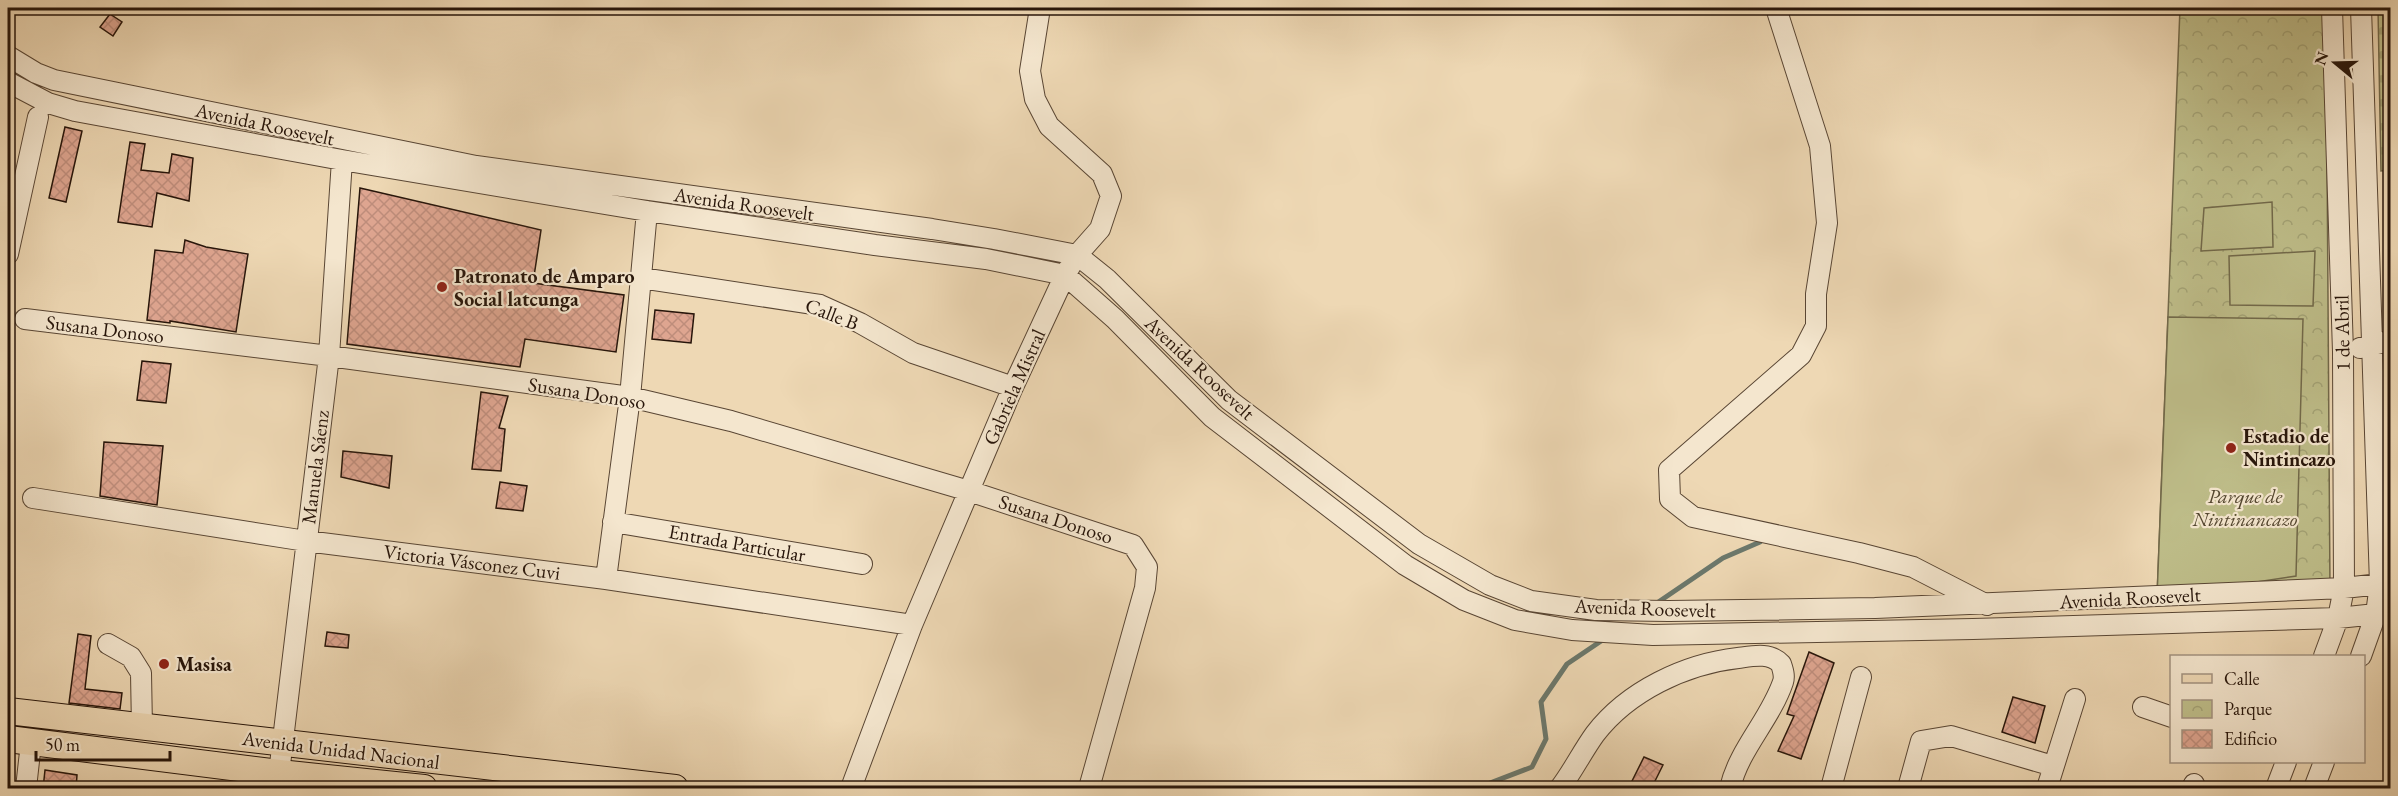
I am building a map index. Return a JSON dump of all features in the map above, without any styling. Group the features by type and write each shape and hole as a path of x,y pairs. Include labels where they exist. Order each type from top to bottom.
{"main road":[{"name":"Avenida Unidad Nacional","path":"8,711 675,789"},
{"name":"Avenida Unidad Nacional","path":"19,741 424,789"}],"street":[{"name":"Gabriela Mistral","path":"851,789 912,625 1013,387 1065,275 1077,255 1100,229 1111,196 1102,174 1049,126 1035,99 1030,71 1040,8"},
{"path":"1776,8 1820,146 1827,223 1816,294 1816,326 1801,356 1669,470 1670,499 1693,517 1913,567 1987,605"},
{"name":"1 de Abril","path":"2325,655 2338,618 2344,588 2343,352 2331,8"},
{"name":"1 de Abril","path":"2361,8 2370,345 2385,586 2384,611 2362,655"},
{"name":"Avenida Roosevelt","path":"8,56 36,73 54,80 476,166 994,238 1077,255 1107,279 1229,400 1419,544 1490,585 1531,601 1596,610 1669,611 1987,605 2385,586"},
{"name":"Avenida Roosevelt","path":"8,82 48,103 75,111 342,160 647,211 874,245 986,259 1065,275 1115,319 1212,417 1406,566 1464,600 1515,620 1572,630 1653,635 2338,618 2384,611"},
{"path":"8,254 38,117"},
{"name":"Manuela Sáenz","path":"279,773 329,356 342,160"},
{"path":"606,579 630,398 647,211"},
{"name":"Calle B","path":"641,278 820,305 861,323 913,353 1013,387"},
{"name":"Susana Donoso","path":"25,319 329,356 630,398 731,421 969,491 1133,544 1147,567 1145,588 1089,789"},
{"path":"2343,352 2391,341"},
{"name":"Victoria Vásconez Cuvi","path":"33,498 306,541 606,579 912,625"},
{"name":"Entrada Particular","path":"613,522 862,564"},
{"path":"1950,606 1951,629"},
{"path":"108,644 132,657 141,673 142,728"},
{"path":"1560,789 1596,734 1647,689 1682,672 1731,658 1772,657 1781,664 1783,681 1743,754 1730,789"},
{"path":"1831,789 1861,676"},
{"path":"2047,789 2075,699"},
{"path":"2143,707 2170,716"},
{"path":"1908,789 1921,741 1951,736 2053,766"},
{"path":"19,741 26,789"},
{"path":"2276,789 2286,763"},
{"path":"2314,789 2324,763"}],"green space":[{"name":"Parque de Nintinancazo","path":"2180,8 2326,8 2330,589 2157,597"},
{"path":"2378,8 2390,8 2390,170 2381,171"},
{"path":"2272,202 2273,247 2201,251 2204,208"},
{"path":"2390,214 2390,330 2386,331"},
{"path":"2315,251 2313,306 2230,305 2229,256"},
{"name":"Estadio de Nintincazo","path":"2168,317 2303,319 2296,576 2157,597"}],"building":[{"path":"110,14 122,22 113,36 100,27"},
{"path":"65,127 82,131 66,202 49,198"},
{"path":"130,142 145,144 141,170 169,173 172,154 193,158 189,201 157,193 152,227 118,222"},
{"name":"Patronato de Amparo Social latcunga","path":"360,188 541,230 533,283 624,295 616,352 525,339 520,367 347,344"},
{"path":"185,240 206,247 248,254 236,332 170,321 170,323 147,320 155,250 183,253"},
{"path":"655,310 694,314 691,343 652,339"},
{"path":"142,361 171,364 166,403 137,400"},
{"path":"481,392 508,396 499,428 505,429 501,471 472,469"},
{"path":"104,442 163,446 157,505 100,496"},
{"path":"343,451 392,456 389,488 341,477"},
{"path":"500,482 527,486 523,511 496,508"},
{"path":"327,632 349,635 348,648 325,646"},
{"path":"78,634 91,636 85,689 122,693 120,709 69,703"},
{"path":"1809,652 1834,663 1801,759 1778,751 1794,716 1787,714"},
{"path":"2013,697 2045,706 2035,743 2002,732"},
{"path":"1644,757 1663,765 1651,789 1628,789"},
{"path":"45,770 77,775 76,789 43,789"}],"waterway":[{"path":"1654,605 1723,558 1760,542"},
{"path":"1477,788 1532,767 1546,739 1541,702 1567,664 1607,637"}],"place":[{"name":"Patronato de Amparo Social latcunga","path":"442,287"},
{"name":"Estadio de Nintincazo","path":"2231,448"},
{"name":"Masisa","path":"164,664"}]}
